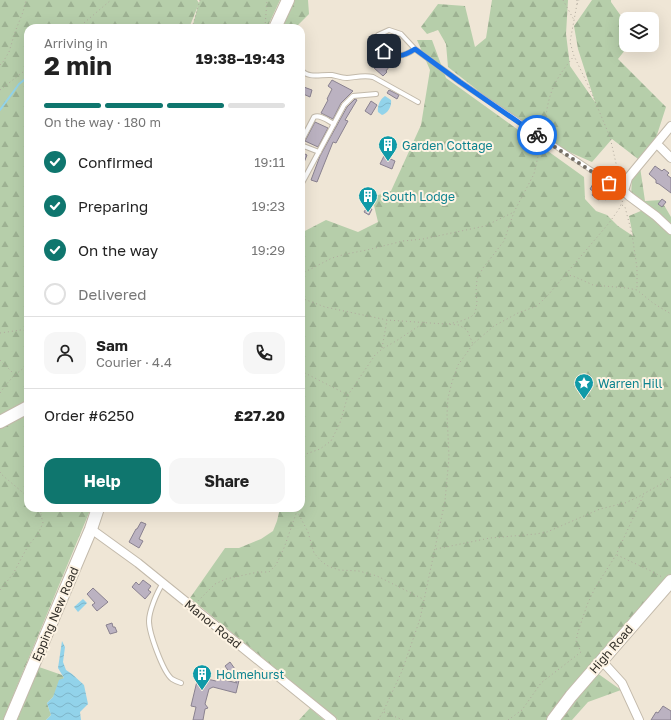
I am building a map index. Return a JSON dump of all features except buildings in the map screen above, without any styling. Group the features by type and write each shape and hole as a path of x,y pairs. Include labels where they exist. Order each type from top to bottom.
{"main road":[{"path":"279,24 288,0"},
{"path":"0,422 24,409"},
{"name":"Epping New Road","path":"10,720 91,529 97,512"},
{"name":"High Road","path":"553,720 667,579"}],"street":[{"path":"623,192 628,178 671,126"},
{"path":"657,144 671,158"},
{"path":"600,176 656,216 671,230"},
{"name":"Manor Road","path":"91,529 138,563 332,720"},
{"path":"601,660 622,683 639,720"}],"lane":[{"path":"415,49 407,54 396,56 384,51 377,44 378,35 388,30 401,34 415,49 460,82 600,176"},
{"path":"305,74 311,76 331,75 346,78 365,76 373,78 418,102"},
{"path":"305,178 344,105 353,96 376,94"},
{"path":"305,135 314,117 316,116 320,116 334,124"},
{"path":"305,145 319,152"},
{"path":"163,584 151,610 149,622 157,652 165,669 171,678 176,682 181,683"}],"path":[{"path":"0,65 9,52 15,32 24,12 26,0"},
{"path":"83,24 111,0"},
{"path":"193,24 200,0"},
{"path":"265,24 267,0"},
{"path":"563,0 574,20"},
{"path":"576,0 577,4"},
{"path":"378,720 383,712 404,663 420,619 445,501 449,456 447,414 448,398 458,365 473,344 494,326 518,313 537,306 549,294 609,223 621,204 623,192 610,137 590,87 574,56 570,42 579,0"},
{"path":"449,324 461,322 471,317 475,313 477,303 477,279 483,268 504,241 514,212 534,174 549,100 553,88 558,78 574,56"},
{"path":"0,90 24,71"},
{"path":"621,204 625,207 632,234 637,268 637,290"},
{"path":"305,272 332,258 403,241 423,239 485,226 514,212"},
{"path":"565,275 573,276 593,285 637,290 653,303 671,314"},
{"path":"305,300 325,307 387,320 459,324 467,330 473,344"},
{"path":"382,349 387,320"},
{"path":"305,455 320,449 331,441 340,423 348,395 375,355 425,322"},
{"path":"0,333 24,330"},
{"path":"0,360 15,374"},
{"path":"0,393 15,374 24,368"},
{"path":"305,372 348,395"},
{"path":"0,472 24,494"},
{"path":"435,549 490,538 547,532 600,509 625,503 644,494 671,477"},
{"path":"508,720 522,710 541,683 581,652 576,641 587,605 595,588 616,555 644,494"},
{"path":"192,608 215,584 226,579 258,572 269,572 276,565 284,548 297,512"},
{"path":"298,512 308,532 314,553 322,562 339,570 359,571 377,576 424,599"},
{"path":"0,590 13,574 28,546 38,534 42,523 41,514"},
{"path":"616,555 667,579"},
{"path":"383,712 403,720"}],"green space":[{"path":"0,0 197,0 199,3 200,0 280,0 269,24 193,24 198,6 191,24 24,24 24,405 0,417"},
{"path":"294,0 308,0 309,14 299,24 284,24"},
{"path":"492,0 568,0 566,34 570,66 595,102 578,49 574,26 592,0 611,0 619,13 619,52 624,52 618,59 666,107 655,141 638,159 612,139 592,162 560,148 485,96 448,67 446,44 438,30 427,34 421,27 438,4 465,6 475,47 486,38"},
{"path":"417,40 432,40 446,78 584,177 585,199 596,211 607,215 618,226 633,236 629,216 643,210 631,198 632,178 640,167 645,201 661,200 671,217 671,576 548,720 338,720 190,598 225,548 239,548 261,539 273,531 279,512 305,512 305,231 326,220 358,232 378,222 372,197 391,191 421,125 430,70"},
{"path":"24,413 24,512 89,512 3,720 0,720 0,425"},
{"path":"39,667 62,675 64,678 53,697 47,703 51,715 46,720 17,720"},
{"path":"597,673 621,690 588,702 572,720 561,720"},
{"path":"310,708 324,720 299,720"}],"water":[{"path":"385,96 391,100 391,105 388,111 382,115 378,112 378,108 380,101"},
{"path":"83,599 87,603 78,612 74,607"},
{"path":"62,641 65,647 63,662 66,670 84,685 88,704 80,712 81,720 46,720 51,715 47,703 53,697 59,680 64,678 58,668"}],"waterway":[{"path":"0,110 19,84 24,80"}],"way so far":[{"path":"537,135 609,183"}],"place":[{"name":"Garden Cottage","path":"388,162"},
{"name":"South Lodge","path":"368,213"},
{"name":"Warren Hill","path":"584,400"},
{"name":"Holmehurst","path":"202,691"}],"route":[{"path":"384,51 396,56 407,54 415,49 537,135"}]}
